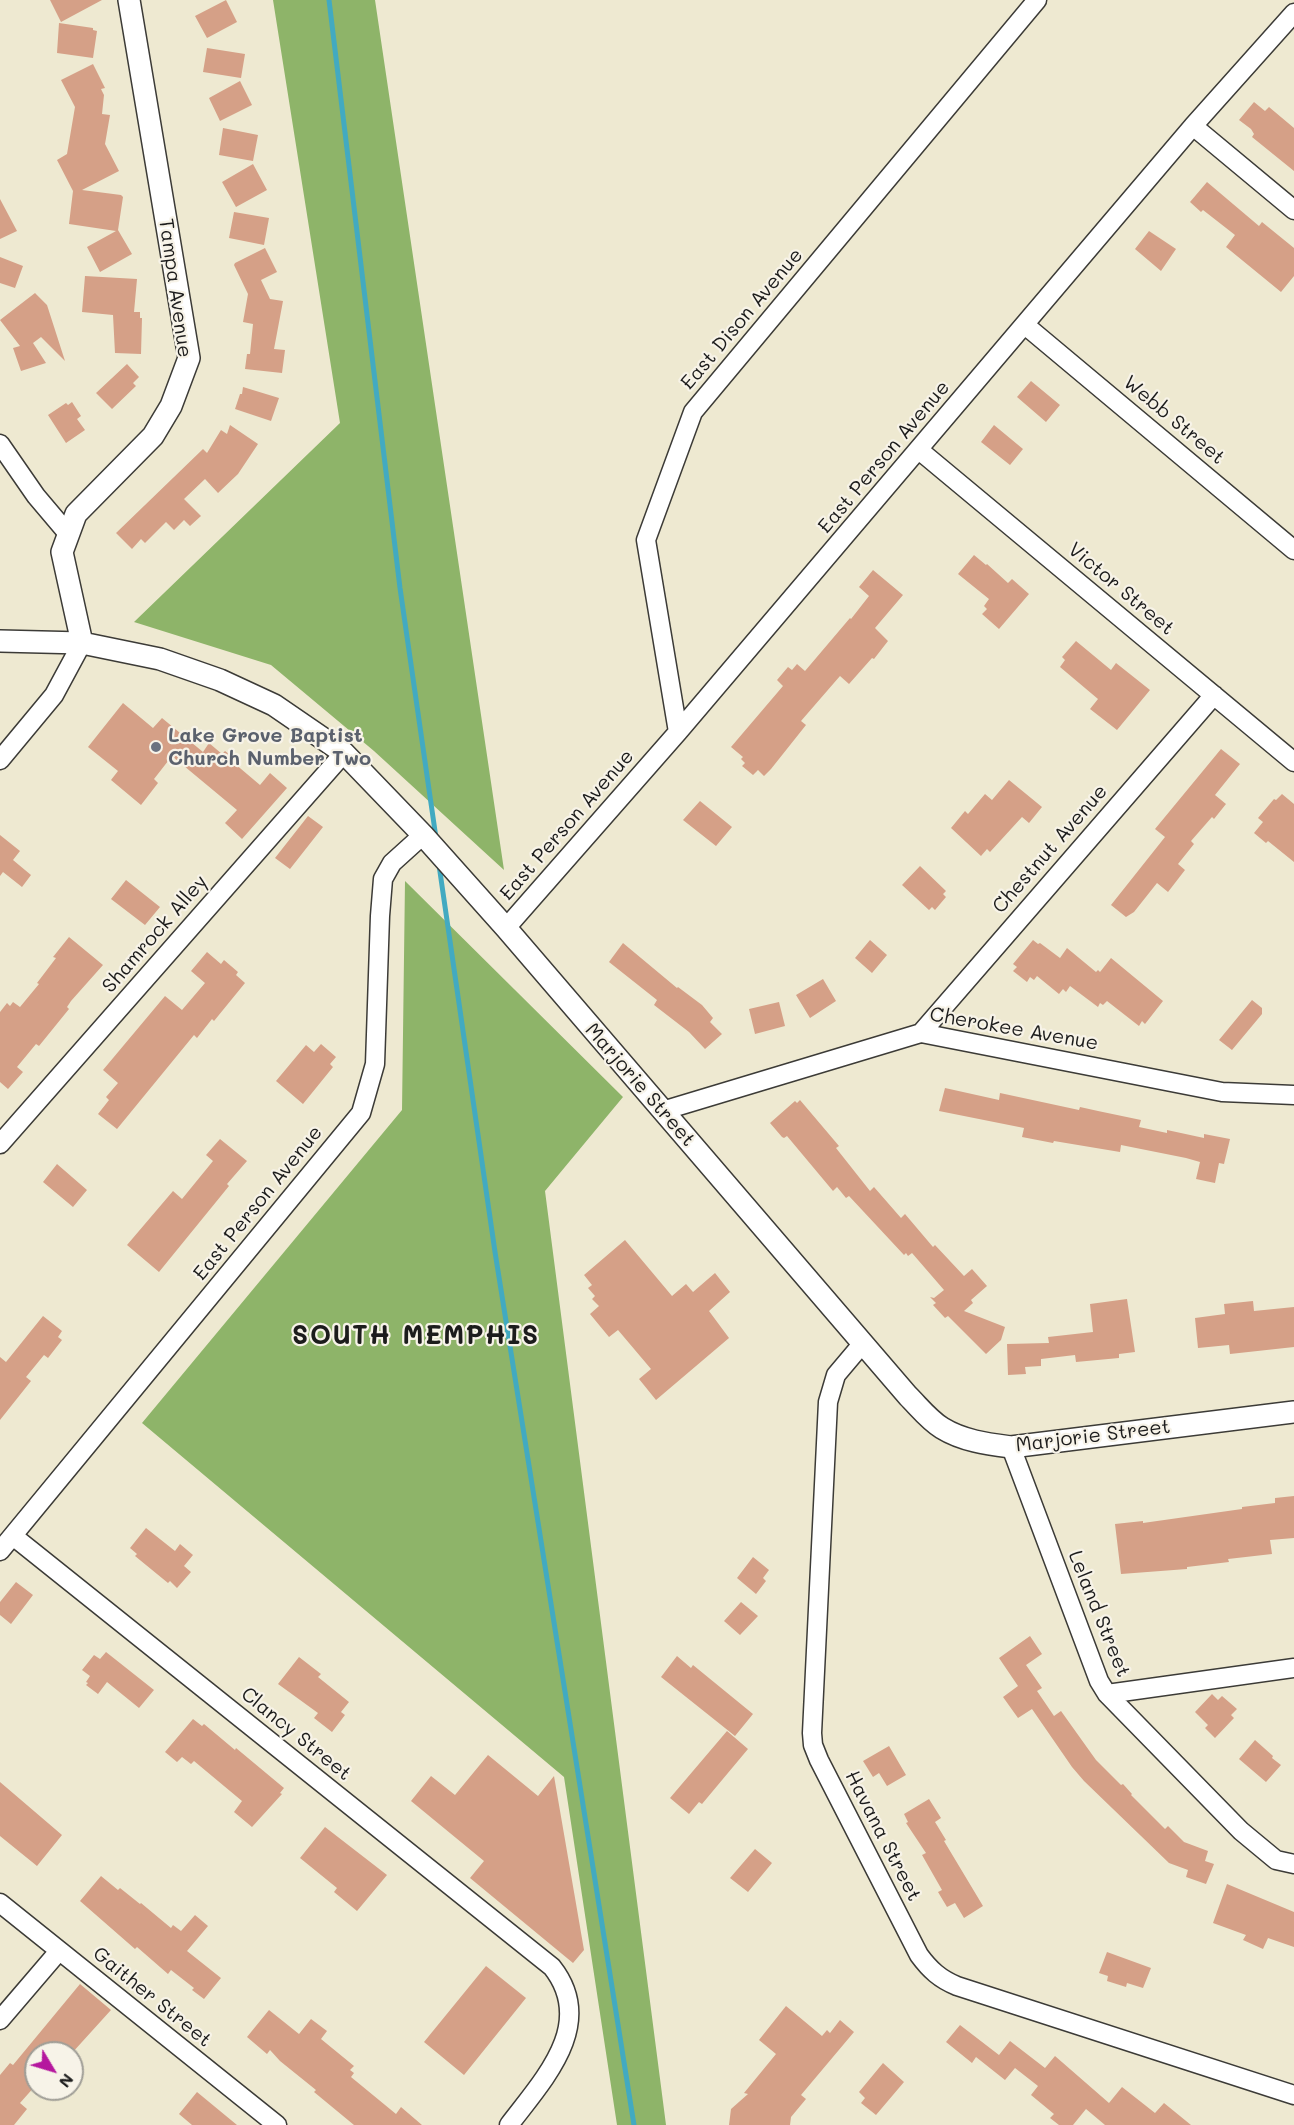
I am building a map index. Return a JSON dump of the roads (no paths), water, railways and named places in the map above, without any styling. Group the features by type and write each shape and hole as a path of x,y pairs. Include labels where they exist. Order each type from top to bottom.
{"street":[{"name":"Tampa Avenue","path":"82,643 62,552 76,514 153,436 171,406 189,358 129,0"},
{"name":"East Dison Avenue","path":"678,732 646,540 693,412 1037,0"},
{"name":"East Person Avenue","path":"506,928 678,732 1193,126 1294,13"},
{"path":"1193,126 1294,210"},
{"name":"Webb Street","path":"1025,325 1294,550"},
{"path":"0,444 36,496 69,535"},
{"name":"Victor Street","path":"919,450 1294,762"},
{"name":"Marjorie Street","path":"0,641 82,643 160,658 220,680 274,705 344,753 423,835 506,928 908,1396 942,1428 981,1443 1011,1447 1294,1412"},
{"path":"0,760 54,695 82,643"},
{"name":"Chestnut Avenue","path":"921,1033 1214,695"},
{"name":"Shamrock Alley","path":"0,1144 344,753"},
{"name":"East Person Avenue","path":"0,1551 361,1113 375,1064 383,879 392,863 423,835"},
{"name":"Cherokee Avenue","path":"662,1111 921,1033 1222,1092 1294,1095"},
{"name":"Havana Street","path":"863,1343 836,1375 828,1402 813,1745 919,1955 928,1968 957,1986 1294,2094"},
{"name":"Leland Street","path":"1011,1447 1095,1670 1107,1694 1241,1832 1276,1860 1294,1864"},
{"name":"Clancy Street","path":"13,1536 552,1967 562,1980 569,1996 570,2014 566,2037 542,2082 509,2125"},
{"path":"1107,1694 1294,1668"},
{"name":"Gaither Street","path":"0,1903 277,2125"},
{"path":"0,2020 59,1951"}],"waterway":[{"path":"329,0 400,588 436,838"},
{"path":"439,865 495,1252 634,2125"}],"place":[{"name":"Lake Grove Baptist Church Number Two","path":"156,747"}],"district":[{"name":"SOUTH MEMPHIS","path":"416,1336"}]}
